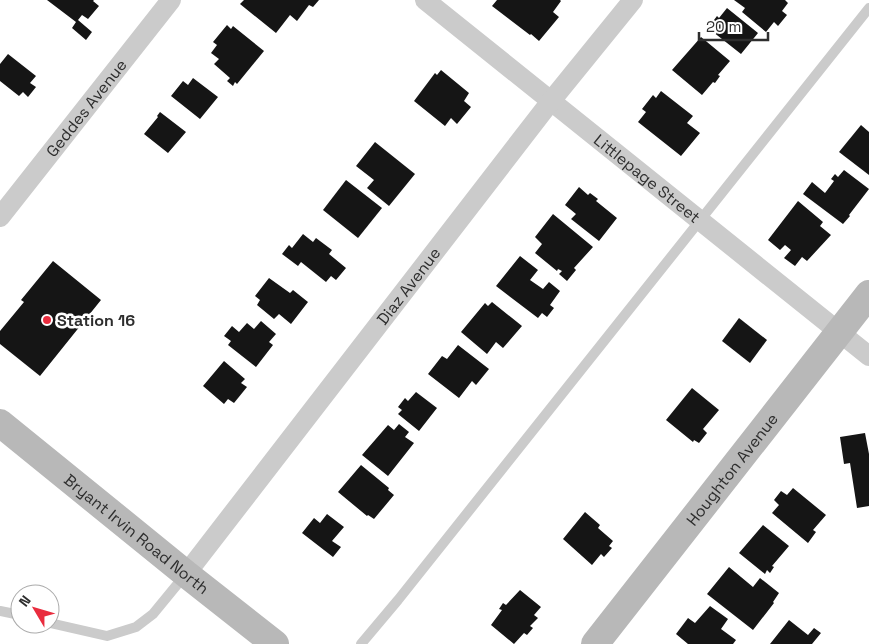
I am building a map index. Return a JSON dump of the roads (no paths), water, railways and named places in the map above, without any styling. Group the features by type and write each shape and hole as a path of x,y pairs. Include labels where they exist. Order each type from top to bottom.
{"street":[{"name":"Geddes Avenue","path":"0,217 171,0"},
{"name":"Littlepage Street","path":"425,0 869,356"},
{"name":"Diaz Avenue","path":"186,574 551,101 633,0"},
{"name":"Houghton Avenue","path":"595,644 869,294"},
{"name":"Bryant Irvin Road North","path":"0,423 275,644"}],"lane":[{"path":"361,644 869,8"},
{"path":"60,625 107,636 136,627 153,614 186,574"}],"place":[{"name":"Station 16","path":"47,320"}]}
